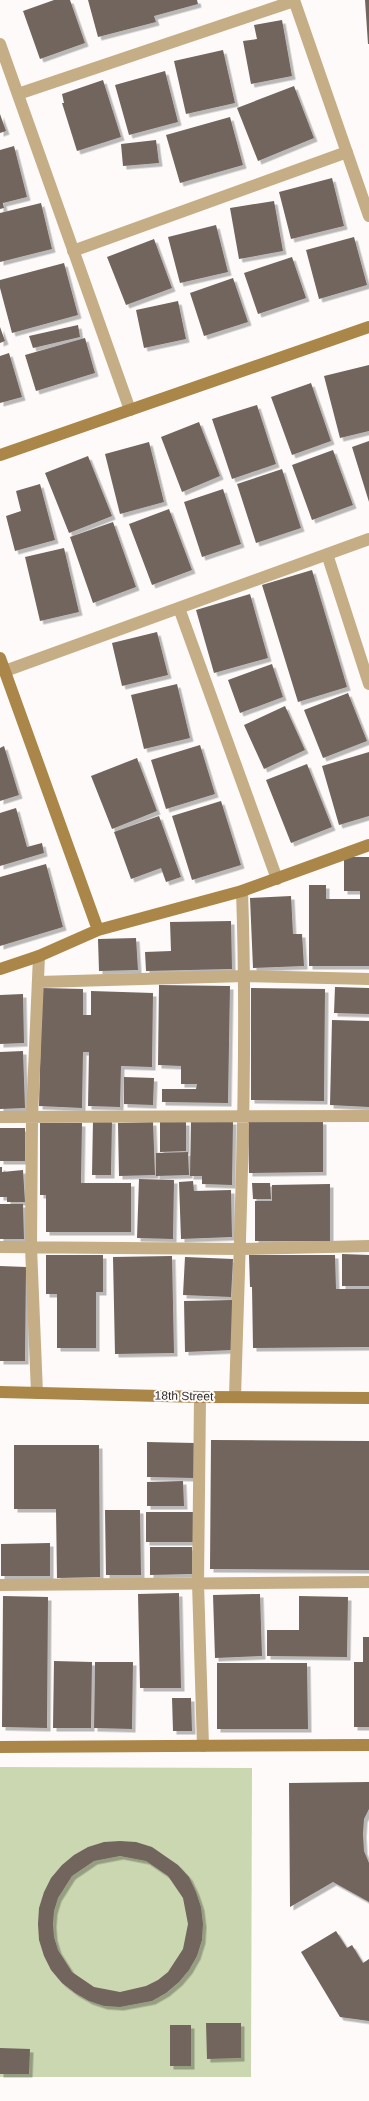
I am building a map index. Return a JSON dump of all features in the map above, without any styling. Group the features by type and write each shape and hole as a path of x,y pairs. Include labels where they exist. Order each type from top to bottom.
{"street":[{"path":"18,94 294,0 369,216"},
{"path":"0,44 130,410"},
{"path":"74,251 347,152"},
{"path":"0,455 369,327"},
{"path":"5,671 369,539"},
{"path":"327,554 369,684"},
{"path":"179,608 277,879"},
{"path":"0,658 98,930"},
{"path":"0,969 39,956 98,930 242,891 369,845"},
{"path":"235,1397 245,1116 245,976 242,891"},
{"path":"37,1393 31,1247 32,1117 39,956"},
{"path":"39,982 245,976 369,979"},
{"path":"0,1117 369,1116"},
{"path":"0,1248 240,1249 369,1246"},
{"name":"18th Street","path":"0,1392 200,1397 369,1398"},
{"path":"200,1397 198,1583 203,1746"},
{"path":"0,1585 369,1582"},
{"path":"0,1747 369,1745"}],"green space":[{"path":"0,1767 252,1768 251,2077 0,2077"}],"building":[{"path":"54,0 70,0 85,43 40,59 23,11"},
{"path":"88,0 197,0 198,4 154,16 156,22 98,37"},
{"path":"365,0 369,0 369,44 368,44"},
{"path":"282,20 292,76 251,84 243,41 257,39 254,25"},
{"path":"223,50 235,103 186,114 174,61"},
{"path":"165,71 178,122 129,135 115,85"},
{"path":"103,80 121,137 77,151 62,103 64,103 62,94"},
{"path":"294,86 314,138 258,161 237,108"},
{"path":"0,114 6,131 0,133"},
{"path":"230,117 243,165 180,183 166,135"},
{"path":"156,140 159,163 123,166 121,144"},
{"path":"14,146 27,197 3,203 4,208 0,209 0,150"},
{"path":"332,178 344,226 291,239 279,192"},
{"path":"274,201 283,251 239,259 230,208"},
{"path":"41,203 52,249 0,262 0,213"},
{"path":"216,225 228,272 180,283 168,237"},
{"path":"354,237 367,285 319,299 306,250"},
{"path":"154,239 172,288 126,305 107,257"},
{"path":"292,257 306,298 258,314 244,273"},
{"path":"64,263 78,315 12,333 0,288 0,280"},
{"path":"233,278 248,322 204,336 190,293"},
{"path":"178,301 186,339 144,348 136,310"},
{"path":"78,325 80,337 33,348 29,336"},
{"path":"0,327 5,341 0,343"},
{"path":"85,338 95,373 36,391 25,355"},
{"path":"9,353 22,397 0,403 0,356"},
{"path":"369,365 369,431 340,438 324,376"},
{"path":"311,383 331,441 292,455 271,397"},
{"path":"257,405 276,464 232,479 212,419"},
{"path":"199,422 220,476 182,492 161,437"},
{"path":"369,441 369,502 352,447"},
{"path":"149,442 164,502 120,514 105,454"},
{"path":"333,450 353,505 312,520 292,465"},
{"path":"88,456 112,516 69,533 45,473"},
{"path":"282,469 301,528 256,543 237,484"},
{"path":"40,484 55,540 15,551 6,516 21,511 16,491"},
{"path":"223,489 241,544 202,557 184,502"},
{"path":"169,509 192,570 152,585 129,524"},
{"path":"113,522 136,587 93,603 70,537"},
{"path":"64,548 79,612 40,621 25,557"},
{"path":"312,570 347,687 298,702 262,585"},
{"path":"250,594 268,658 214,673 196,610"},
{"path":"157,632 168,675 122,686 112,643"},
{"path":"272,664 283,697 240,713 228,680"},
{"path":"177,684 190,738 144,749 131,695"},
{"path":"348,693 367,741 323,758 304,710"},
{"path":"285,706 305,750 264,769 244,725"},
{"path":"200,745 215,794 166,809 151,760"},
{"path":"4,746 19,795 0,801 0,748"},
{"path":"369,752 369,816 339,825 322,766"},
{"path":"137,758 157,811 112,829 91,776"},
{"path":"307,764 332,827 291,843 266,780"},
{"path":"221,801 241,865 192,880 172,816"},
{"path":"16,808 27,847 42,843 44,853 0,866 0,813"},
{"path":"159,816 181,877 166,882 161,868 131,879 114,832"},
{"path":"344,857 369,857 369,966 309,966 309,885 326,885 326,899 360,899 360,891 344,891"},
{"path":"46,864 63,927 0,946 0,877"},
{"path":"291,896 293,934 302,934 304,966 253,968 250,898"},
{"path":"231,921 232,969 146,971 145,952 171,951 170,922"},
{"path":"136,938 138,970 99,971 98,939"},
{"path":"159,985 230,986 228,1103 162,1102 162,1089 196,1089 197,1084 181,1084 181,1066 158,1065"},
{"path":"335,987 369,988 369,1014 334,1013"},
{"path":"42,988 83,989 83,1015 91,1015 91,991 153,993 152,1067 121,1066 120,1107 88,1106 89,1052 83,1052 82,1108 39,1106"},
{"path":"251,988 325,989 324,1101 251,1100"},
{"path":"23,994 24,1043 0,1044 0,995"},
{"path":"332,1020 369,1021 369,1107 330,1105"},
{"path":"23,1051 25,1108 0,1109 0,1052"},
{"path":"124,1077 154,1078 153,1105 124,1104"},
{"path":"93,1120 112,1120 111,1175 92,1175"},
{"path":"191,1120 233,1121 232,1185 202,1184 202,1176 190,1176"},
{"path":"323,1121 323,1172 249,1173 248,1122"},
{"path":"153,1122 155,1175 119,1176 118,1123"},
{"path":"160,1122 186,1122 186,1151 160,1152"},
{"path":"40,1123 82,1123 81,1183 131,1183 131,1232 46,1232 46,1195 40,1195"},
{"path":"0,1128 25,1128 25,1161 0,1161"},
{"path":"188,1152 189,1175 156,1176 156,1153"},
{"path":"0,1167 2,1167 2,1172 23,1170 25,1202 7,1202 7,1197 0,1197"},
{"path":"139,1179 174,1180 173,1239 137,1238"},
{"path":"193,1181 194,1191 231,1190 232,1237 181,1239 179,1182"},
{"path":"252,1183 270,1183 271,1199 253,1199"},
{"path":"330,1184 330,1241 255,1241 255,1201 272,1201 272,1185"},
{"path":"0,1204 23,1204 24,1239 0,1239"},
{"path":"342,1254 369,1255 369,1286 342,1286"},
{"path":"46,1255 103,1255 103,1292 96,1292 96,1348 57,1348 57,1294 46,1294"},
{"path":"249,1255 335,1255 336,1289 369,1289 369,1347 253,1348 252,1287 250,1287"},
{"path":"172,1256 174,1353 115,1354 113,1257"},
{"path":"185,1257 233,1259 231,1297 183,1295"},
{"path":"0,1266 26,1267 25,1361 0,1361"},
{"path":"232,1300 233,1350 185,1352 184,1301"},
{"path":"211,1440 369,1441 369,1570 210,1569"},
{"path":"147,1442 195,1443 194,1478 147,1477"},
{"path":"14,1445 99,1445 100,1577 57,1578 56,1509 14,1509"},
{"path":"183,1481 184,1506 147,1506 147,1482"},
{"path":"105,1510 140,1510 141,1575 106,1575"},
{"path":"146,1512 196,1512 196,1542 146,1542"},
{"path":"50,1543 50,1576 1,1576 1,1544"},
{"path":"150,1547 192,1547 192,1574 150,1575"},
{"path":"179,1593 181,1688 140,1688 138,1594"},
{"path":"260,1594 262,1656 215,1658 213,1595"},
{"path":"3,1596 48,1597 47,1728 2,1727"},
{"path":"299,1596 348,1597 347,1657 267,1656 267,1630 299,1630"},
{"path":"363,1637 369,1637 369,1727 354,1727 354,1662 363,1662"},
{"path":"54,1661 92,1662 91,1728 53,1728"},
{"path":"95,1662 133,1662 132,1729 94,1728"},
{"path":"217,1663 307,1663 308,1729 217,1729"},
{"path":"172,1698 191,1698 192,1731 173,1731"},
{"path":"369,1782 369,1809 364,1819 363,1834 364,1851 369,1863 369,1902 333,1882 290,1907 289,1783"},
{"path":"104,1842 136,1842 152,1847 178,1865 189,1877 201,1907 203,1924 202,1940 197,1956 189,1970 179,1982 166,1993 152,2001 120,2007 104,2006 89,2001 62,1983 51,1970 44,1956 39,1940 39,1908 44,1892 51,1878 62,1865 74,1855 88,1847","holes":["120,1856 146,1861 168,1876 183,1898 188,1924 183,1949 168,1972 158,1980 146,1986 120,1992 94,1987 72,1972 58,1950 54,1937 53,1924 54,1911 58,1898 72,1876 94,1861"]},
{"path":"336,1931 347,1948 352,1945 363,1963 369,1959 369,2021 340,2017 301,1952"},
{"path":"206,2023 241,2023 241,2058 207,2059"},
{"path":"170,2025 191,2025 191,2066 170,2066"},
{"path":"0,2048 30,2049 29,2074 0,2074"}]}
